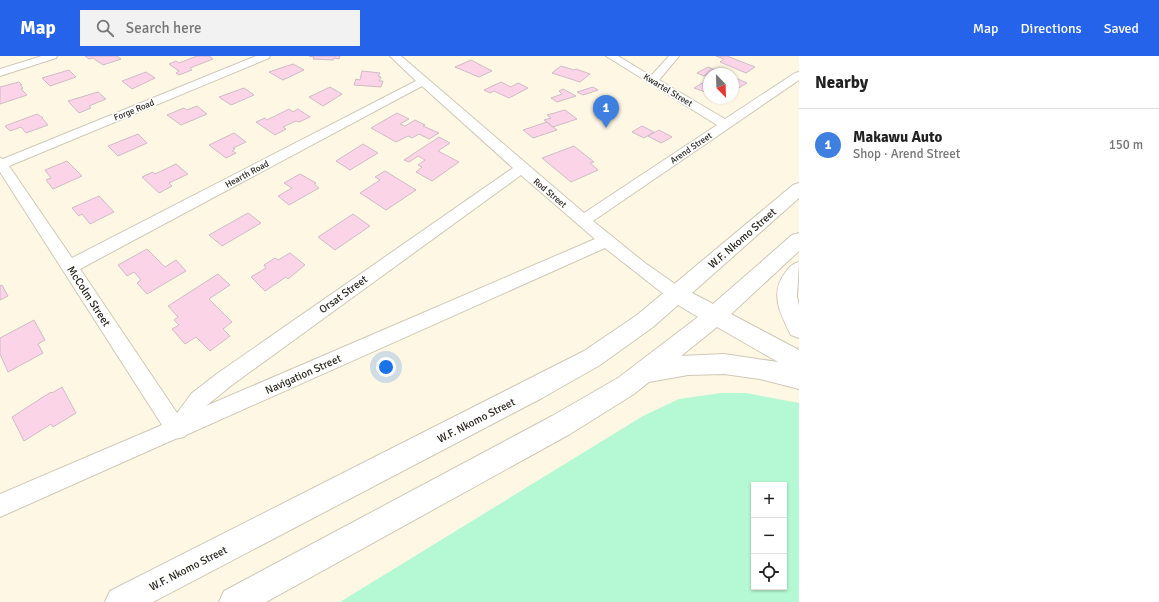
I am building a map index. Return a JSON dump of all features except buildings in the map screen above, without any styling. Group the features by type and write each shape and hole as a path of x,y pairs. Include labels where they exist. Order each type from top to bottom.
{"main road":[{"name":"W.F. Nkomo Street","path":"121,602 534,390 592,358 646,321 799,189"},
{"path":"235,602 561,426 626,386 716,315 799,240"},
{"path":"799,269 788,284 787,298 791,314 799,330"},
{"name":"Rod Street","path":"676,294 799,362"},
{"path":"643,373 676,365 710,362 739,364 799,378"}],"street":[{"path":"0,73 52,56"},
{"name":"Forge Road","path":"1,163 265,56"},
{"name":"Rod Street","path":"395,56 521,169 605,241 676,294"},
{"name":"Kwartel Street","path":"611,56 726,125"},
{"path":"653,80 674,56"},
{"name":"Arend Street","path":"583,221 799,74"},
{"name":"Hearth Road","path":"70,267 424,81"},
{"name":"McColm Street","path":"1,163 176,430"},
{"name":"Orsat Street","path":"176,430 199,399 225,379 521,169"},
{"name":"Navigation Street","path":"0,506 605,241"}],"green space":[{"path":"721,393 746,393 799,403 799,602 340,602 643,416 679,399"}],"place":[{"name":"Makawu Auto","path":"606,128"}]}
